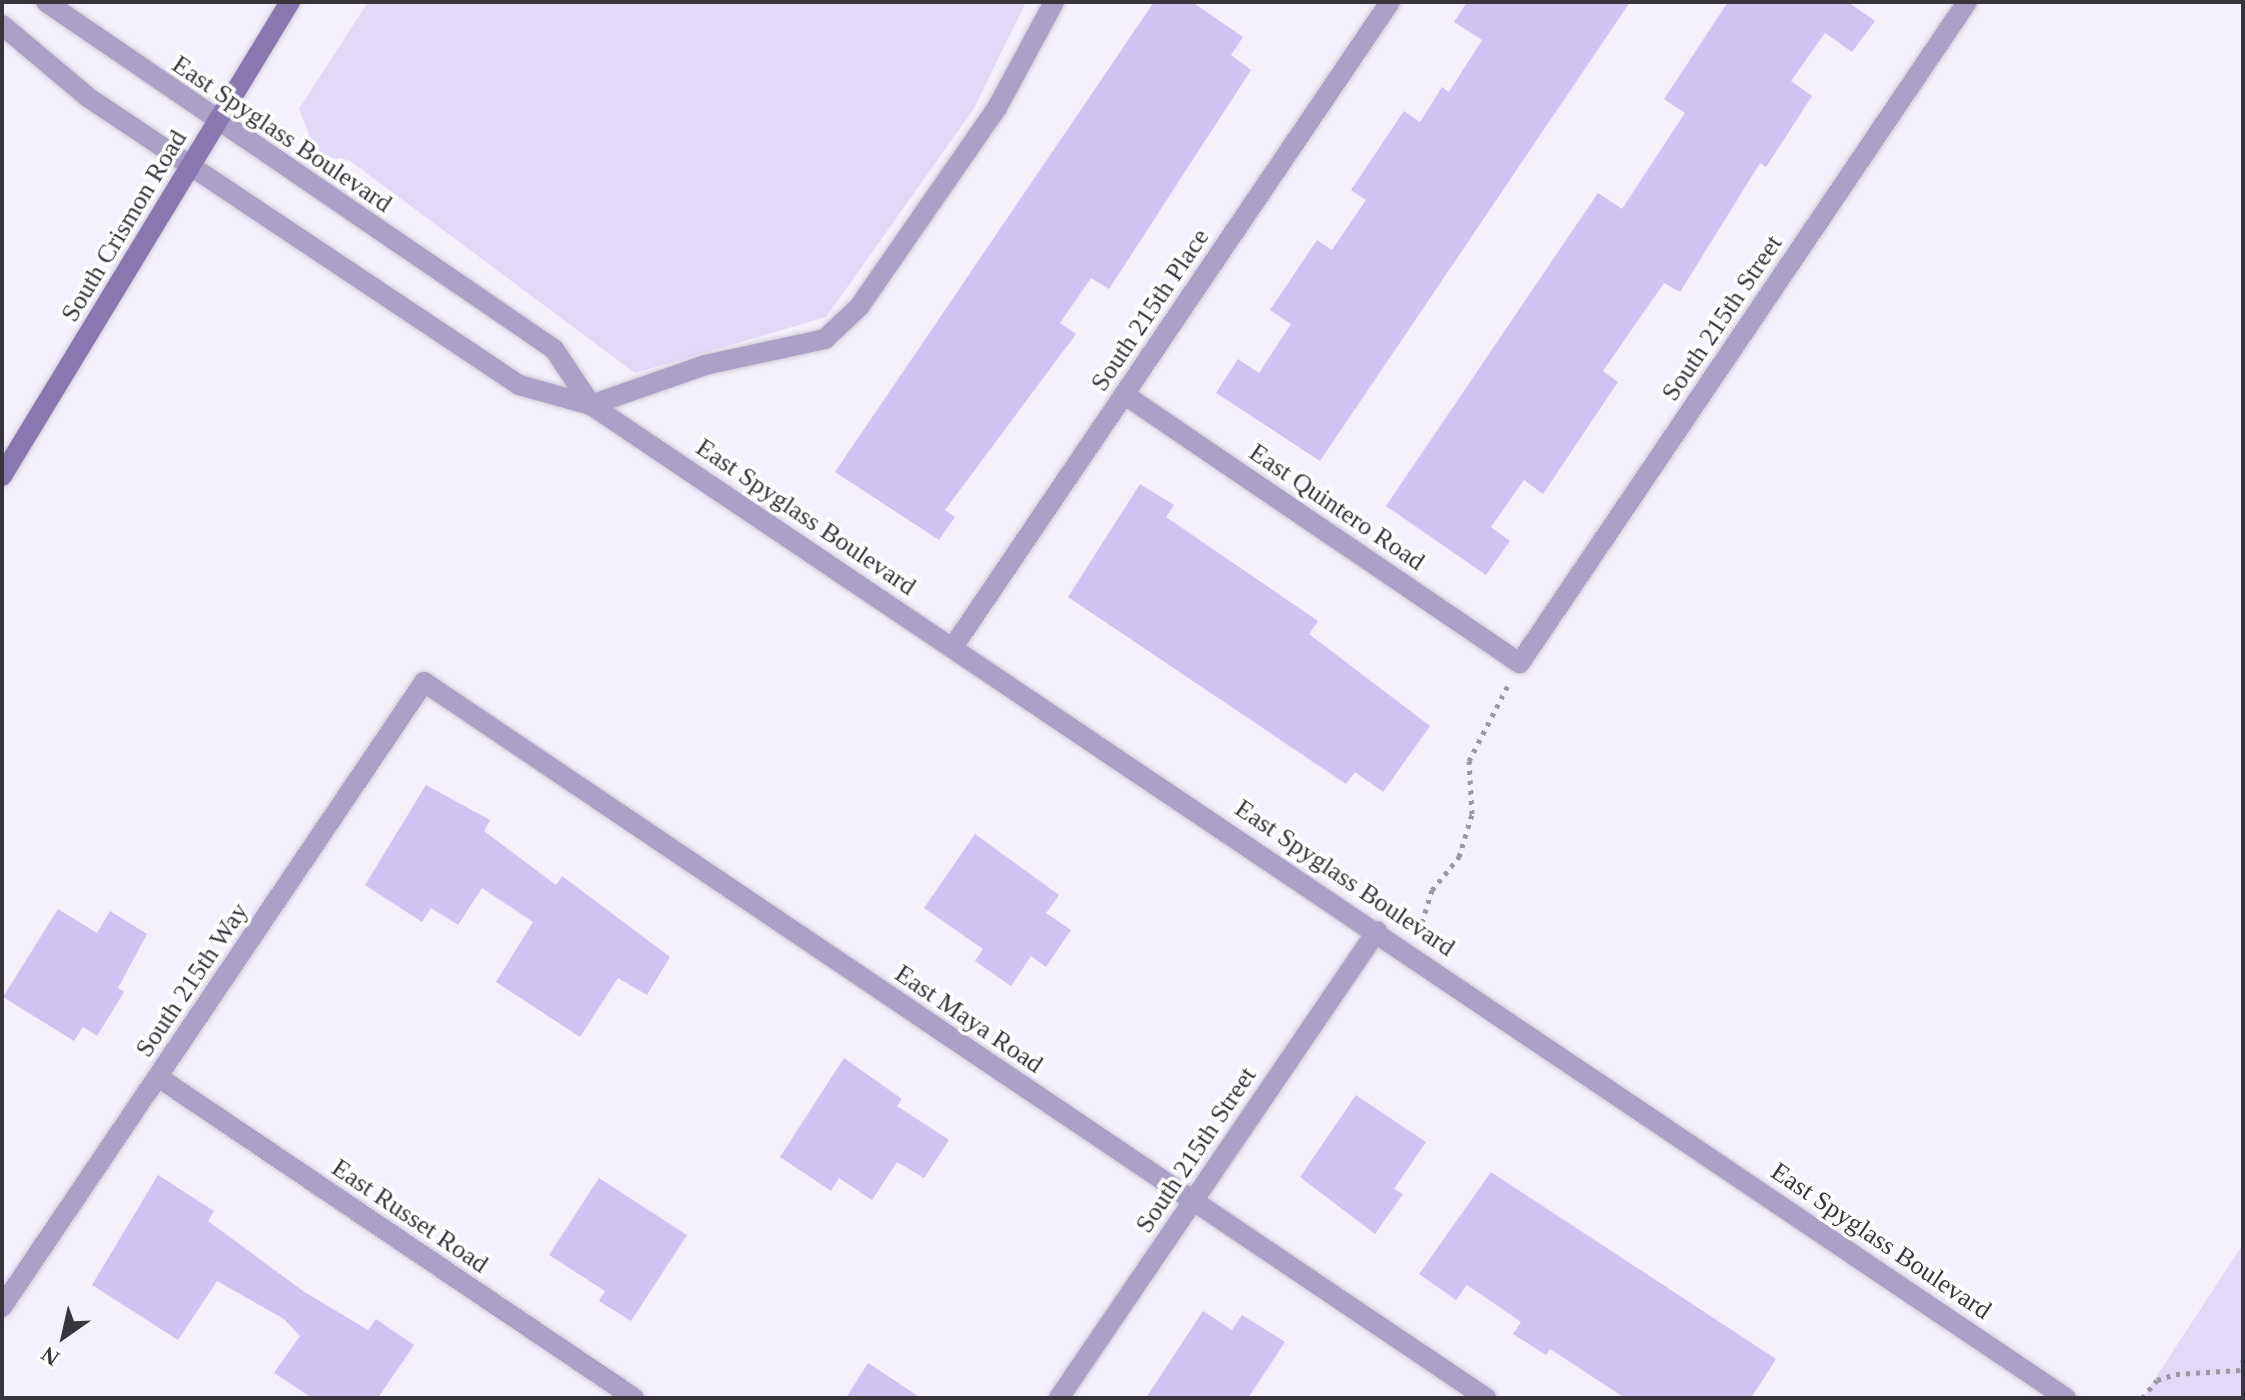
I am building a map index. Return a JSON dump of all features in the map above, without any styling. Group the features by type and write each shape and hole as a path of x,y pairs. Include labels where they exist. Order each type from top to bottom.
{"street":[{"name":"East Spyglass Boulevard","path":"46,2 215,122 554,349 591,405"},
{"name":"South Crismon Road","path":"2,476 290,2"},
{"path":"591,405 705,365 825,339 859,307 997,108 1054,2"},
{"name":"South 215th Place","path":"953,647 1390,2"},
{"name":"South 215th Street","path":"1520,663 1961,4"},
{"name":"East Spyglass Boulevard","path":"2,25 89,98 519,385 591,405 1377,931 2066,1398"},
{"name":"East Quintero Road","path":"1125,395 1520,663"},
{"name":"South 215th Way","path":"2,1307 424,682"},
{"name":"East Maya Road","path":"424,682 1486,1398"},
{"name":"South 215th Street","path":"1059,1398 1377,931"},
{"name":"East Russet Road","path":"158,1077 634,1398"}],"path":[{"path":"1412,955 1432,890 1459,857 1472,814 1469,761 1520,663"},
{"path":"2142,1398 2157,1380 2176,1374 2242,1371 2243,1359"}],"shaded area":[{"path":"368,2 1026,2 973,110 826,317 635,373 349,160 318,156 299,109"},
{"path":"2243,1244 2243,1398 2150,1398 2145,1394"}],"building":[{"path":"1154,2 1192,2 1243,37 1231,55 1251,70 1109,289 1091,278 1060,323 1076,334 945,510 955,517 939,540 835,472"},
{"path":"1467,2 1630,2 1320,461 1216,393 1238,359 1259,373 1291,324 1270,310 1317,240 1332,250 1366,200 1351,190 1404,111 1420,122 1442,87 1449,92 1482,40 1454,22"},
{"path":"1728,2 1848,2 1875,21 1852,52 1825,33 1791,81 1812,96 1766,167 1760,163 1680,292 1664,283 1603,371 1618,382 1543,494 1524,480 1491,527 1510,541 1486,575 1386,506 1598,193 1622,209 1685,113 1664,99"},
{"path":"1140,484 1174,505 1166,517 1318,621 1309,634 1430,726 1383,792 1355,772 1346,784 1068,597"},
{"path":"426,785 490,820 484,831 556,885 562,876 670,957 647,995 618,978 580,1037 496,982 533,922 482,888 458,925 431,908 422,922 365,885"},
{"path":"975,834 1059,895 1046,913 1071,930 1046,967 1031,956 1011,986 975,961 983,949 924,908"},
{"path":"58,909 97,933 110,911 147,934 118,988 124,992 97,1036 83,1027 74,1041 3,997"},
{"path":"844,1058 902,1099 897,1106 949,1140 924,1178 897,1162 872,1200 839,1178 831,1191 780,1157"},
{"path":"1356,1095 1426,1142 1394,1189 1403,1194 1375,1234 1300,1177"},
{"path":"1491,1172 1776,1359 1751,1398 1625,1398 1550,1349 1546,1355 1513,1334 1521,1322 1467,1285 1456,1300 1419,1274"},
{"path":"158,1175 214,1211 208,1221 303,1291 368,1330 376,1319 414,1345 378,1398 312,1398 274,1373 300,1336 284,1319 217,1281 178,1340 92,1285"},
{"path":"599,1178 687,1235 631,1321 599,1301 605,1291 549,1255"},
{"path":"1203,1311 1232,1330 1242,1315 1285,1342 1248,1398 1146,1398"},
{"path":"868,1363 921,1398 846,1398"}]}
